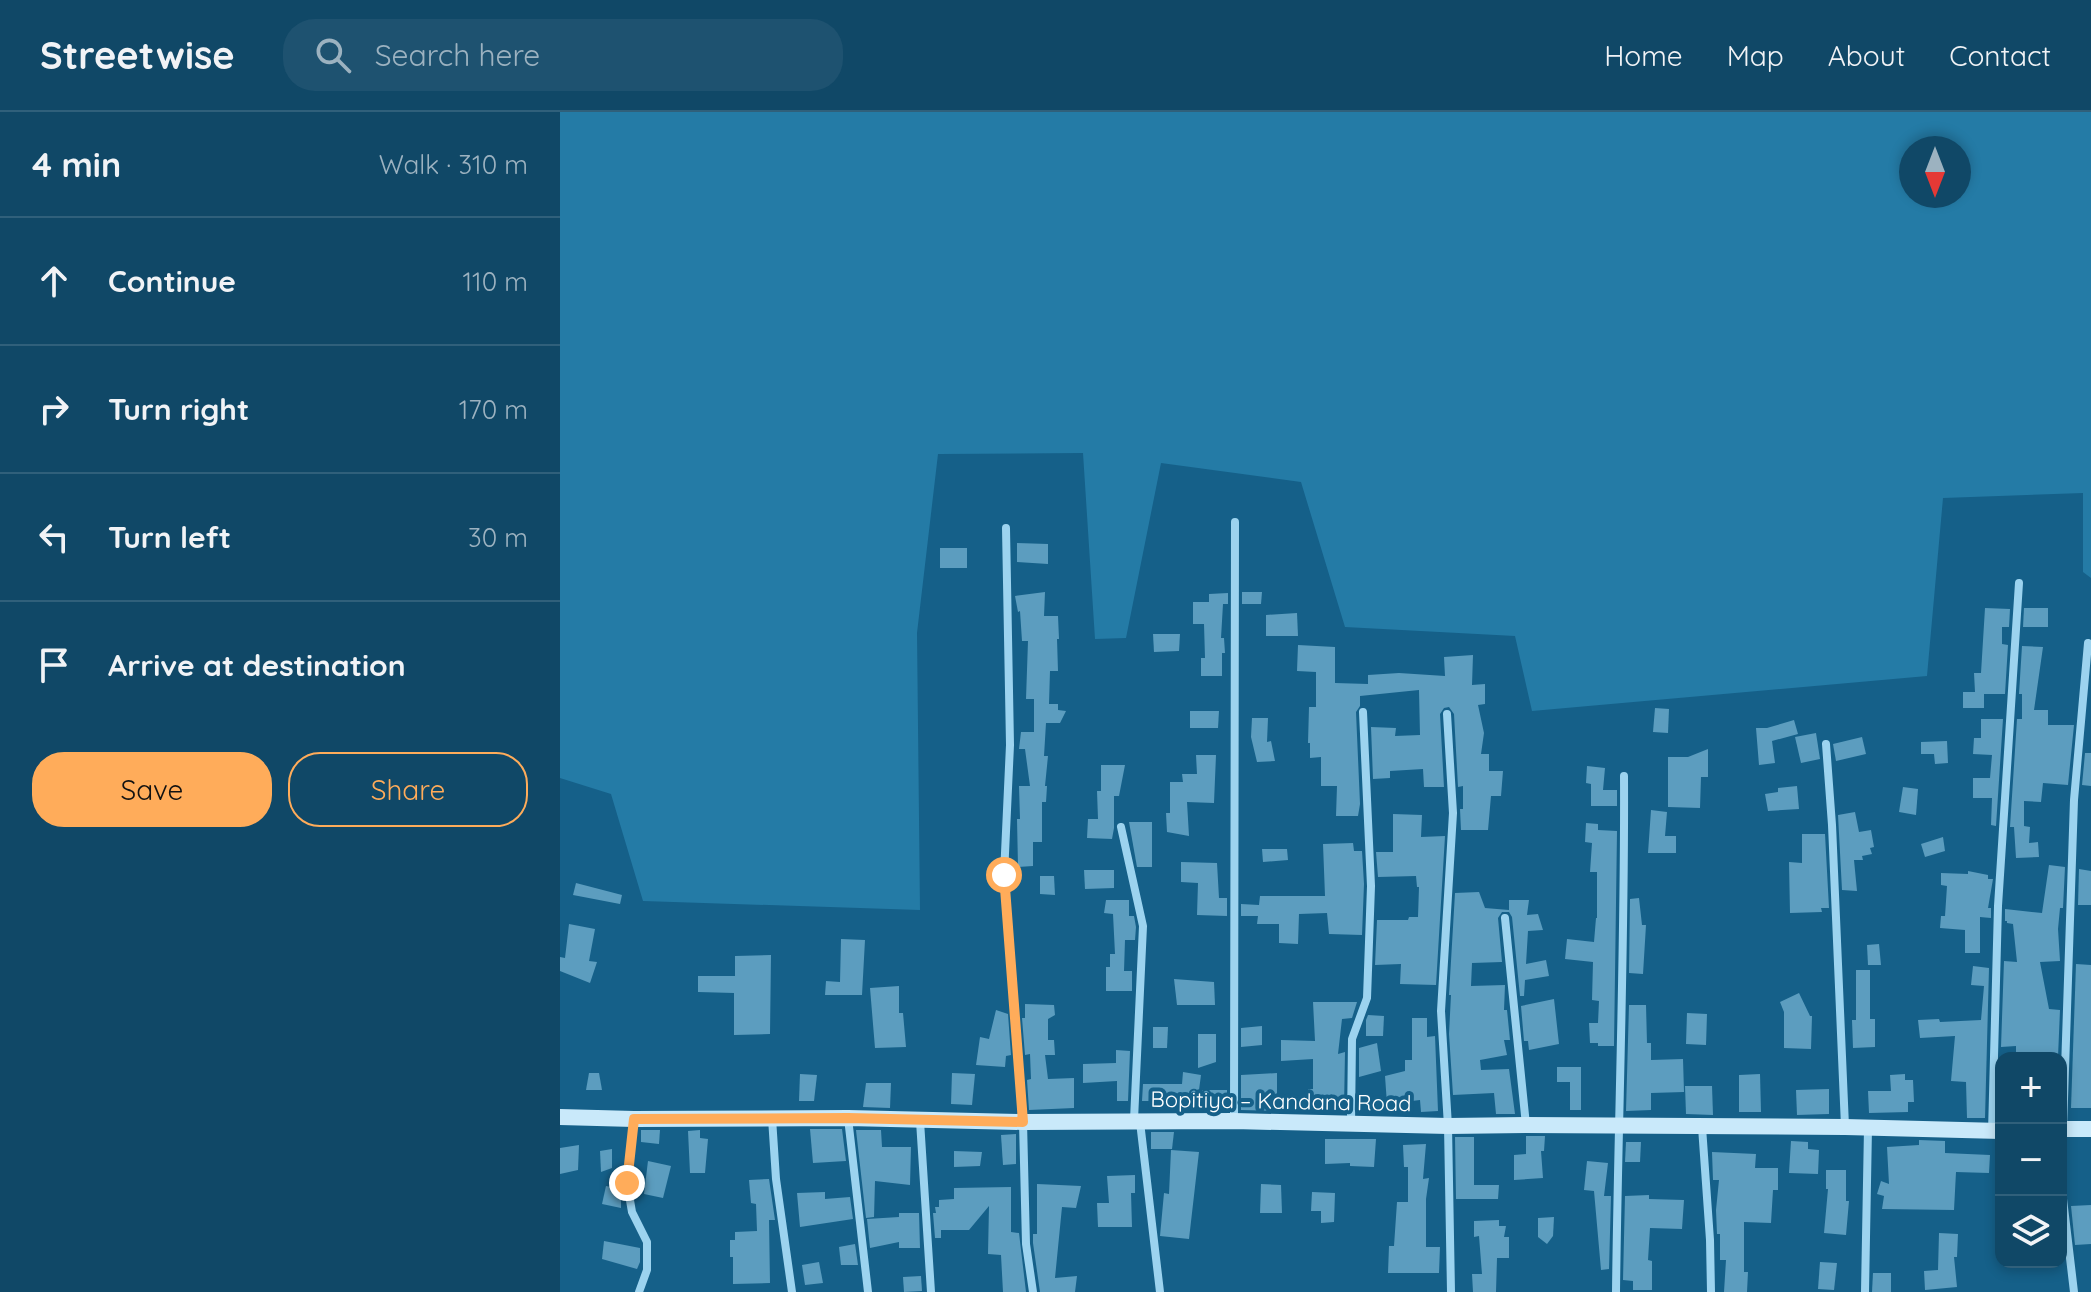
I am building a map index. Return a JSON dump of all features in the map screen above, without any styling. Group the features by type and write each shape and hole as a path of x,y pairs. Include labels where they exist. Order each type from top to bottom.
{"street":[{"path":"1234,1121 1235,522"},
{"path":"1006,528 1010,745 1004,875 1023,1122 1026,1244 1033,1292"},
{"path":"1996,1124 1998,906 2019,583"},
{"path":"2062,1124 2074,800 2088,643"},
{"path":"1351,1124 1352,1039 1367,998 1371,886 1363,712"},
{"path":"1447,714 1453,813 1441,1011 1448,1126 1451,1292"},
{"path":"1826,744 1845,1127"},
{"path":"1616,1292 1624,776"},
{"path":"1121,827 1143,926 1137,1121 1160,1292"},
{"path":"1505,918 1526,1125"},
{"name":"Bopitiya – Kandana Road","path":"560,1117 1845,1127 1995,1132"},
{"path":"772,1118 776,1179 792,1292"},
{"path":"848,1118 868,1292"},
{"path":"634,1119 627,1183 632,1212 647,1242 647,1270 639,1292"},
{"path":"920,1121 931,1292"},
{"path":"1702,1127 1711,1292"},
{"path":"1865,1292 1868,1128"},
{"path":"2067,1129 2091,1129"},
{"path":"2063,1196 2074,1292"}],"shaded area":[{"path":"560,112 2091,112 2091,578 2083,572 2083,493 1943,498 1927,676 1532,711 1515,636 1345,627 1301,482 1161,463 1126,638 1095,639 1083,453 938,454 917,633 920,910 643,901 611,794 560,778"}],"building":[{"path":"1017,543 1048,544 1048,564 1017,562"},
{"path":"940,548 967,548 967,568 940,568"},
{"path":"1045,592 1044,616 1058,616 1059,639 1058,671 1050,671 1049,704 1058,704 1058,710 1066,711 1060,723 1046,723 1044,756 1048,756 1047,786 1046,802 1042,802 1042,842 1033,842 1033,866 1018,867 1019,786 1030,786 1025,749 1019,749 1021,732 1034,732 1034,699 1026,699 1028,641 1022,641 1020,611 1015,596"},
{"path":"1242,592 1262,592 1261,604 1242,604"},
{"path":"1228,593 1228,604 1223,604 1221,638 1224,638 1225,653 1222,653 1222,676 1201,676 1201,658 1205,658 1204,624 1193,624 1193,602 1209,602 1209,594"},
{"path":"1985,608 2010,609 2009,627 2002,627 2002,644 2008,645 2005,694 1984,694 1984,708 1963,708 1963,692 1975,692 1974,673 1981,673"},
{"path":"2024,608 2048,608 2048,627 2023,627"},
{"path":"1297,613 1298,636 1266,636 1266,615"},
{"path":"1153,634 1180,634 1179,651 1154,652"},
{"path":"1298,645 1335,647 1335,683 1368,684 1368,675 1399,673 1445,676 1444,657 1473,655 1472,685 1485,684 1485,704 1478,705 1484,733 1481,754 1489,754 1489,771 1503,771 1501,796 1491,796 1488,830 1461,830 1463,786 1458,787 1454,714 1449,707 1440,714 1444,787 1424,787 1423,769 1390,771 1390,778 1373,779 1371,727 1396,728 1395,736 1420,735 1419,690 1360,696 1360,706 1356,712 1358,816 1336,816 1337,786 1321,786 1321,757 1310,758 1309,707 1316,707 1316,672 1297,671"},
{"path":"2022,646 2043,647 2034,710 2048,710 2048,725 2074,725 2068,785 2043,783 2041,802 2024,801 2024,826 2030,827 2029,843 2038,842 2039,857 2016,858 2014,827 2010,827 2017,719 2022,719 2022,694 2019,694"},
{"path":"1655,708 1669,709 1668,733 1653,732"},
{"path":"1190,711 1219,711 1218,728 1190,728"},
{"path":"1252,718 1268,718 1267,742 1271,741 1275,761 1257,762 1251,737"},
{"path":"1981,719 2003,719 1996,826 1991,825 1992,798 1973,798 1973,778 1990,778 1992,755 1973,754 1974,738 1981,738"},
{"path":"1794,720 1798,734 1772,741 1775,763 1759,765 1756,728"},
{"path":"1816,733 1820,759 1801,763 1795,737"},
{"path":"1862,737 1866,754 1836,761 1833,744"},
{"path":"1947,741 1948,763 1935,764 1934,754 1921,754 1921,742"},
{"path":"1708,749 1708,777 1701,777 1700,808 1668,807 1668,757 1688,757"},
{"path":"2085,753 2091,753 2091,786 2082,785"},
{"path":"1196,755 1216,755 1214,803 1187,802 1189,836 1167,832 1170,782 1183,782 1182,774 1197,774"},
{"path":"1101,765 1125,765 1119,796 1114,796 1112,839 1087,838 1088,819 1098,819 1097,791 1101,791"},
{"path":"1587,766 1605,768 1603,790 1617,790 1617,806 1591,806 1591,784 1586,783"},
{"path":"1797,786 1799,809 1768,811 1765,794 1778,792 1778,788"},
{"path":"1903,787 1918,789 1916,815 1899,812"},
{"path":"1651,810 1667,812 1665,836 1676,836 1676,853 1648,853"},
{"path":"1855,812 1859,832 1871,830 1874,847 1870,848 1872,854 1862,856 1863,860 1854,860 1857,891 1842,890 1838,815"},
{"path":"1393,814 1422,815 1421,837 1445,836 1436,985 1400,984 1401,964 1375,965 1377,920 1418,917 1419,887 1416,876 1378,877 1376,852 1393,852"},
{"path":"1129,822 1152,822 1152,867 1137,867"},
{"path":"1586,823 1598,824 1598,830 1617,831 1614,1046 1590,1043 1589,1023 1598,1023 1599,1001 1592,1000 1593,962 1565,959 1567,939 1594,942 1597,872 1590,872 1592,843 1585,842"},
{"path":"1802,834 1825,834 1829,908 1821,908 1822,912 1790,913 1789,862 1802,863"},
{"path":"1943,837 1945,851 1925,857 1921,844"},
{"path":"1353,843 1354,851 1362,851 1362,935 1329,934 1327,913 1299,914 1298,944 1279,943 1279,924 1257,924 1258,916 1241,916 1241,904 1259,905 1260,896 1325,896 1323,844"},
{"path":"1262,849 1287,849 1288,860 1263,862"},
{"path":"1181,862 1217,863 1219,898 1227,898 1227,916 1197,915 1198,883 1181,882"},
{"path":"2049,865 2065,867 2063,908 2060,908 2058,929 2060,961 2040,962 2049,1009 2060,1010 2058,1052 2016,1052 2016,1046 2001,1047 2004,961 2017,962 2013,924 2005,921 2005,909 2042,913"},
{"path":"2079,869 2091,871 2091,905 2078,905"},
{"path":"1084,870 1114,870 1114,888 1085,889"},
{"path":"1968,871 1993,879 1988,908 1991,908 1991,918 1980,917 1980,953 1965,953 1965,930 1940,928 1941,916 1945,916 1947,886 1941,885 1941,873 1968,874"},
{"path":"1040,876 1054,876 1055,895 1040,894"},
{"path":"576,883 622,895 620,904 573,895"},
{"path":"1479,892 1485,908 1509,910 1509,900 1529,900 1527,915 1538,914 1543,930 1528,931 1526,964 1546,960 1549,976 1525,980 1524,996 1520,996 1509,912 1502,912 1498,918 1502,962 1472,963 1471,986 1505,985 1504,1010 1507,1010 1510,1040 1504,1040 1507,1055 1480,1060 1481,1070 1509,1069 1515,1114 1496,1114 1494,1093 1453,1095 1449,995 1455,893"},
{"path":"1639,898 1642,925 1646,925 1643,974 1629,973 1630,899"},
{"path":"1106,900 1129,900 1129,916 1134,916 1135,940 1125,940 1124,971 1132,971 1132,991 1106,991 1106,967 1110,967 1110,954 1115,954 1113,914 1104,913"},
{"path":"569,924 595,929 589,961 597,962 590,983 560,971 560,957 565,958"},
{"path":"841,939 865,940 862,995 825,995 826,981 840,982"},
{"path":"1879,944 1881,965 1868,965 1867,945"},
{"path":"771,955 770,1034 734,1035 734,993 698,992 698,976 735,976 735,956"},
{"path":"2076,964 2091,965 2091,1108 2071,1108"},
{"path":"1973,966 1989,968 1985,1118 1967,1118 1966,1082 1951,1081 1955,1036 1920,1038 1918,1020 1981,1020 1984,986 1971,985"},
{"path":"1856,970 1870,970 1870,1019 1875,1019 1875,1047 1853,1048"},
{"path":"1174,979 1214,982 1215,1005 1177,1005"},
{"path":"899,986 899,1013 903,1013 906,1047 875,1048 870,988"},
{"path":"1799,993 1812,1016 1811,1049 1784,1048 1784,1012 1780,1002"},
{"path":"1554,999 1559,1044 1529,1050 1528,1041 1524,1041 1521,1006"},
{"path":"1313,1002 1357,1002 1352,1018 1342,1019 1338,1054 1345,1052 1344,1108 1309,1108 1308,1089 1313,1089 1313,1059 1281,1061 1281,1040 1315,1041"},
{"path":"1025,1004 1054,1005 1055,1015 1048,1019 1048,1040 1054,1040 1055,1055 1045,1055 1048,1079 1074,1078 1074,1108 1029,1110 1027,1080 1031,1079 1030,1054 1025,1055 1022,1018 1025,1018"},
{"path":"1629,1005 1646,1005 1647,1043 1651,1043 1651,1060 1683,1059 1684,1092 1651,1093 1651,1110 1626,1111"},
{"path":"996,1010 1008,1014 1011,1055 1006,1056 1005,1067 976,1065 980,1037 989,1039"},
{"path":"1687,1013 1707,1014 1706,1045 1686,1044"},
{"path":"1368,1015 1384,1016 1383,1036 1366,1036"},
{"path":"1412,1018 1427,1018 1427,1037 1435,1036 1438,1111 1421,1112 1420,1100 1387,1104 1385,1076 1405,1071 1405,1060 1412,1060"},
{"path":"1262,1026 1262,1045 1241,1047 1241,1028"},
{"path":"1153,1027 1168,1027 1167,1048 1153,1048"},
{"path":"1198,1034 1216,1034 1216,1062 1198,1068"},
{"path":"1377,1043 1381,1071 1359,1077 1359,1048"},
{"path":"1116,1050 1130,1051 1128,1101 1117,1101 1117,1081 1083,1083 1083,1064 1116,1063"},
{"path":"1557,1067 1581,1067 1581,1110 1570,1110 1570,1082 1557,1082"},
{"path":"1183,1072 1201,1075 1199,1090 1227,1090 1227,1110 1199,1110 1199,1101 1142,1101 1143,1084 1182,1084"},
{"path":"589,1073 599,1073 602,1090 586,1090"},
{"path":"952,1073 975,1074 972,1105 951,1104"},
{"path":"1277,1073 1277,1111 1241,1110 1241,1075"},
{"path":"800,1074 817,1075 814,1101 799,1101"},
{"path":"1760,1074 1761,1112 1739,1112 1739,1075"},
{"path":"1905,1074 1905,1080 1913,1080 1914,1102 1908,1102 1908,1112 1869,1113 1868,1091 1891,1091 1890,1075"},
{"path":"866,1083 891,1083 890,1108 863,1107"},
{"path":"1685,1086 1712,1086 1713,1115 1686,1114"},
{"path":"1829,1089 1829,1114 1797,1115 1796,1090"},
{"path":"810,1129 842,1129 846,1161 813,1163"},
{"path":"641,1130 660,1130 659,1144 641,1142"},
{"path":"700,1130 700,1138 708,1139 705,1173 690,1173 688,1131"},
{"path":"856,1130 881,1130 882,1147 911,1147 910,1185 875,1181 874,1217 866,1218"},
{"path":"1151,1132 1174,1132 1172,1149 1151,1149"},
{"path":"1016,1134 1016,1164 1003,1165 1001,1135"},
{"path":"1526,1136 1545,1136 1544,1151 1541,1151 1543,1178 1514,1180 1514,1155 1526,1154"},
{"path":"1455,1137 1474,1137 1474,1185 1499,1185 1498,1199 1456,1199"},
{"path":"1325,1139 1376,1139 1374,1167 1350,1166 1350,1163 1325,1164"},
{"path":"1919,1140 1945,1141 1945,1153 1990,1155 1989,1173 1956,1172 1954,1210 1882,1209 1884,1196 1877,1194 1881,1181 1889,1184 1887,1147 1919,1145"},
{"path":"1791,1141 1808,1142 1808,1149 1819,1150 1818,1174 1789,1173"},
{"path":"1626,1142 1641,1142 1640,1162 1625,1162"},
{"path":"1426,1144 1423,1179 1429,1178 1426,1247 1440,1247 1439,1273 1388,1273 1389,1246 1394,1246 1397,1202 1408,1202 1408,1167 1404,1167 1403,1145"},
{"path":"579,1145 578,1170 560,1174 560,1148"},
{"path":"612,1149 612,1168 601,1172 600,1151"},
{"path":"1171,1150 1199,1152 1189,1239 1160,1236 1164,1193 1169,1194"},
{"path":"954,1151 982,1152 980,1166 954,1167"},
{"path":"1712,1152 1756,1154 1755,1168 1778,1168 1778,1190 1773,1190 1771,1223 1744,1222 1747,1292 1724,1292 1726,1260 1720,1260 1716,1210 1719,1180 1713,1180"},
{"path":"648,1161 671,1166 663,1198 644,1194"},
{"path":"1587,1161 1608,1163 1604,1196 1611,1196 1609,1269 1601,1270 1594,1191 1584,1190"},
{"path":"1826,1170 1846,1170 1846,1201 1849,1201 1846,1235 1824,1233 1828,1189"},
{"path":"1135,1175 1135,1193 1131,1193 1132,1227 1098,1227 1097,1203 1109,1203 1107,1176"},
{"path":"769,1179 775,1220 769,1220 770,1283 733,1284 730,1240 735,1240 735,1232 757,1231 756,1204 751,1203 749,1180"},
{"path":"1037,1184 1081,1186 1076,1208 1062,1207 1055,1278 1077,1276 1075,1292 1040,1292 1033,1243 1033,1234 1037,1234"},
{"path":"1261,1184 1281,1185 1282,1213 1260,1213"},
{"path":"606,1186 621,1189 621,1208 602,1204"},
{"path":"1011,1187 1011,1232 1019,1233 1026,1292 1003,1292 1001,1255 988,1254 989,1206 969,1230 941,1230 941,1238 935,1238 935,1207 939,1207 939,1200 954,1199 954,1188"},
{"path":"825,1192 825,1199 850,1197 853,1219 800,1227 797,1193"},
{"path":"1312,1192 1335,1193 1334,1222 1321,1223 1321,1211 1311,1211"},
{"path":"1649,1195 1649,1199 1684,1200 1682,1229 1650,1228 1648,1260 1652,1261 1652,1290 1633,1290 1633,1281 1623,1280 1625,1196"},
{"path":"2091,1205 2091,1244 2075,1245 2071,1206"},
{"path":"899,1213 919,1213 920,1248 899,1248 899,1242 870,1248 867,1219 899,1217"},
{"path":"1554,1217 1553,1236 1547,1244 1538,1237 1538,1218"},
{"path":"1499,1220 1499,1226 1506,1226 1504,1237 1509,1237 1509,1258 1497,1258 1496,1292 1473,1292 1472,1274 1482,1274 1479,1236 1474,1237 1474,1221"},
{"path":"1939,1233 1958,1234 1957,1257 1954,1257 1957,1287 1925,1290 1924,1271 1938,1270"},
{"path":"604,1241 640,1248 637,1269 602,1259"},
{"path":"855,1244 858,1265 841,1265 839,1247"},
{"path":"819,1262 823,1283 805,1285 802,1265"},
{"path":"1820,1262 1837,1263 1834,1290 1818,1289"},
{"path":"1873,1273 1891,1273 1891,1292 1872,1292"},
{"path":"921,1276 922,1291 904,1292 903,1277"}],"route":[{"path":"627,1183 634,1119 848,1118 1023,1122 1004,875"}]}
